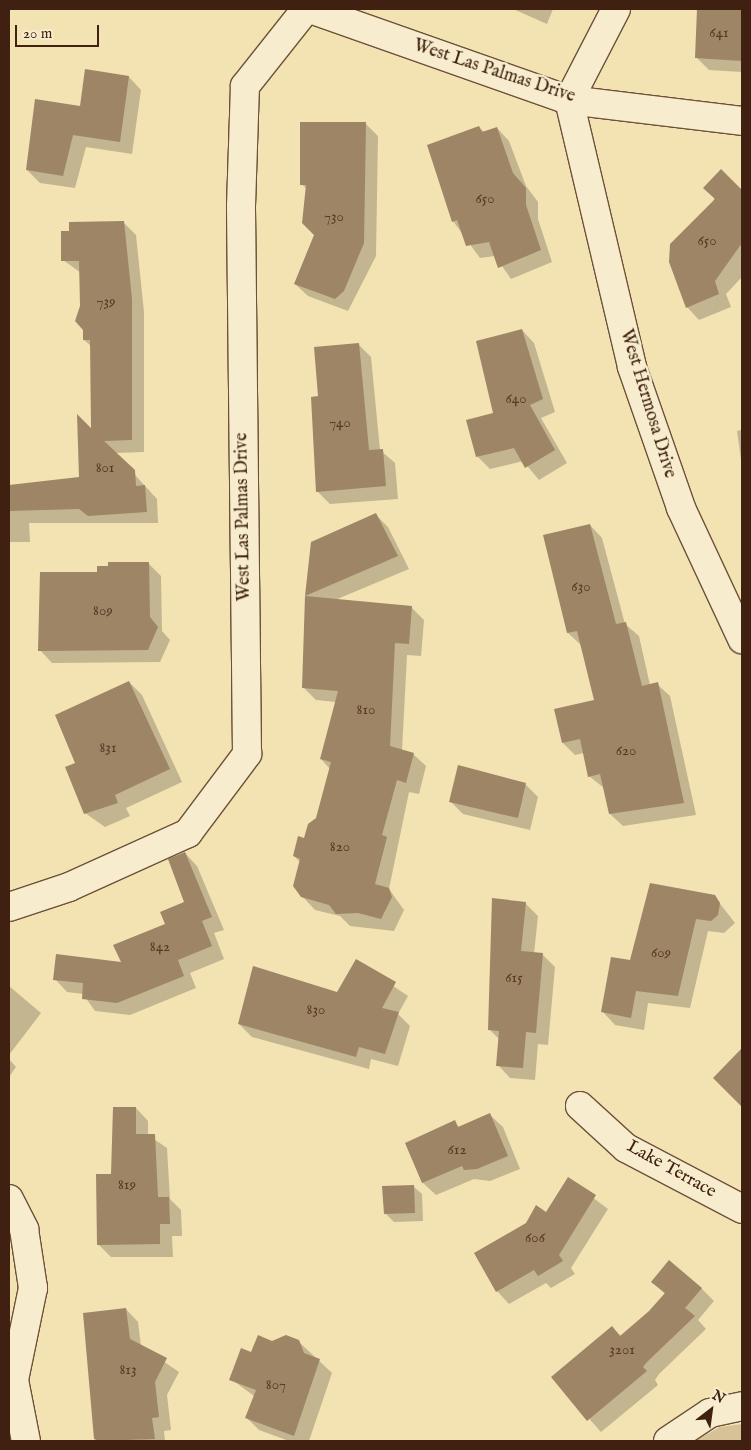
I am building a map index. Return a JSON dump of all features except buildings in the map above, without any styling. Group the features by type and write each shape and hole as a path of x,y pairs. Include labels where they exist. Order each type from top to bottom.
{"street":[{"name":"West Las Palmas Drive","path":"9,907 69,887 188,833 247,754 241,206 245,86 306,9"},
{"name":"West Las Palmas Drive","path":"310,9 569,100 742,121"},
{"path":"569,100 616,9"},
{"name":"West Hermosa Drive","path":"569,100 632,367 681,508 742,639"},
{"name":"Lake Terrace","path":"580,1106 626,1148 742,1209"},
{"path":"9,1199 24,1229 33,1288 14,1380 26,1441"},
{"path":"668,1441 710,1413 742,1406"}],"shaded area":[{"path":"742,1424 742,1441 695,1441 720,1427"}]}
